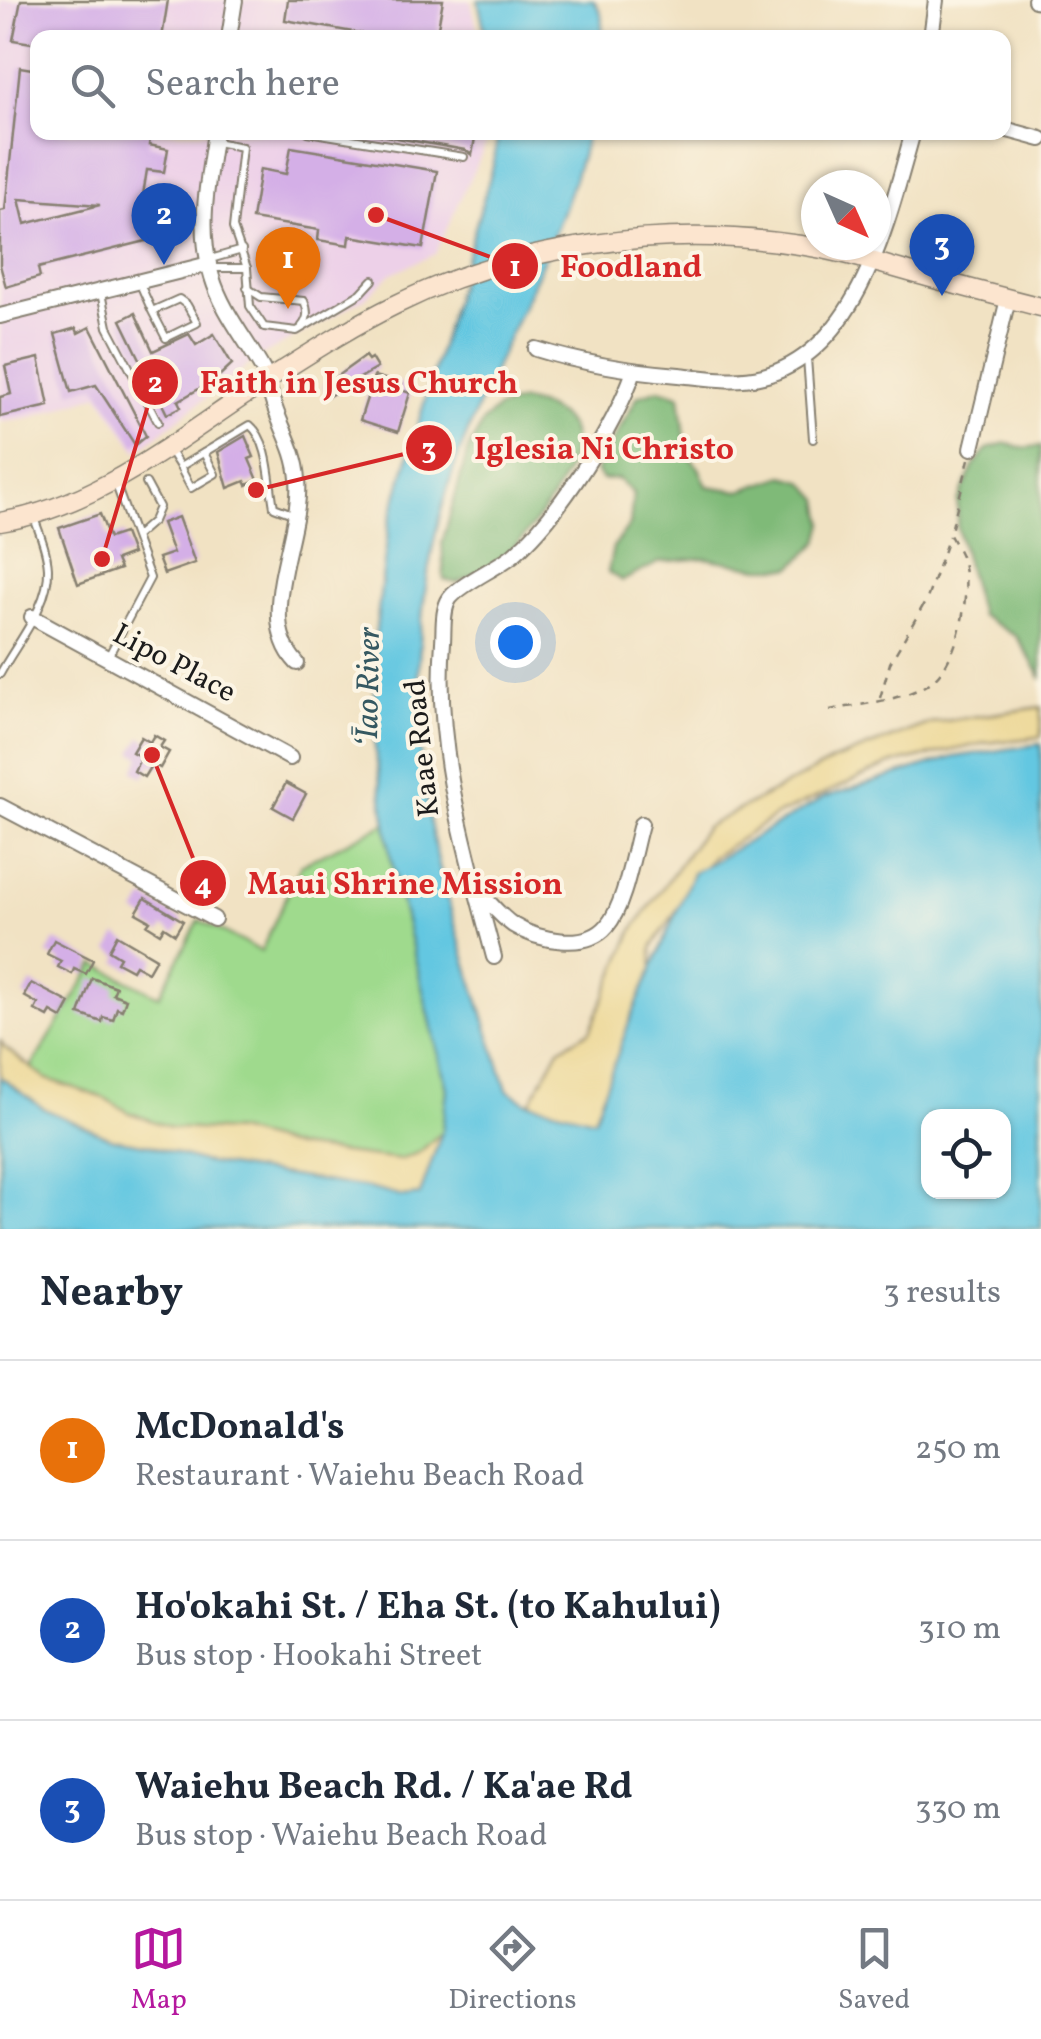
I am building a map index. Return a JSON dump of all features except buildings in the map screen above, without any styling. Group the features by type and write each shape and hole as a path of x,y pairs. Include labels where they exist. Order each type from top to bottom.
{"street":[{"path":"230,30 235,0"},
{"path":"932,30 936,0"},
{"path":"1011,131 1041,139"},
{"path":"214,140 204,210 208,264 219,297 268,380 297,466 296,515 279,602 282,640 297,664"},
{"path":"891,209 911,140"},
{"path":"0,522 33,514 114,480 268,380 396,304 488,268 640,237 693,235 801,245"},
{"path":"536,350 634,371 736,380 780,371 806,356 839,324 871,260 1041,307"},
{"path":"0,316 208,264"},
{"path":"972,448 1008,298"},
{"name":"Kaae Road","path":"494,958 449,779 442,722 441,664 446,607 457,592 514,554 557,510 624,398 634,371"},
{"name":"Lipo Place","path":"32,617 290,758"},
{"path":"0,806 214,919"},
{"path":"476,888 502,916 531,934 553,940 590,938 605,929 616,912 641,824"}],"lane":[{"path":"222,140 242,147 233,228 247,268 250,306 264,327 297,331 361,293 372,280"},
{"path":"356,140 464,158"},
{"path":"242,250 214,258 208,264 217,270 247,268"},
{"path":"139,283 152,311 166,338 197,322 187,304 179,300 152,311"},
{"path":"246,287 261,297 304,301 308,310 306,321 297,331"},
{"path":"100,292 108,327 158,422"},
{"path":"806,356 813,439"},
{"path":"180,467 250,425 256,428 263,447 274,507 296,515"},
{"path":"168,448 191,488 215,474 204,453"},
{"path":"107,658 150,578 114,480"},
{"path":"137,535 152,521 160,506 146,483"},
{"path":"0,674 46,586 48,572 33,514"}],"path":[{"path":"880,700 890,663 927,598 950,535 972,448"},
{"path":"830,710 927,685 942,672 965,600 963,561 950,535"}],"shaded area":[{"path":"0,0 471,0 477,30 30,30 30,140 488,140 435,254 392,273 365,298 256,359 137,451 99,394 32,417 0,422"}],"green space":[{"path":"659,389 680,395 687,454 707,486 740,491 784,476 803,481 820,499 824,523 819,542 791,568 759,568 705,558 660,562 622,581 608,572 613,547 630,525 633,493 618,479 602,480 596,471 638,396"},
{"path":"522,401 551,410 569,425 573,447 562,481 539,517 504,558 456,583 444,580 442,543 468,450 484,420 498,408"},
{"path":"1006,443 1019,448 1041,446 1041,677 1017,637 980,615 957,527 958,501 973,467 987,449"},
{"path":"386,823 391,860 447,1089 442,1132 420,1152 400,1160 294,1147 236,1131 172,1128 130,1113 104,1098 46,1079 30,1069 95,964 159,996 199,920 261,951 301,865"}],"sand":[{"path":"1041,707 1041,737 985,743 890,764 779,814 711,858 652,947 653,1013 677,1135 501,1135 531,1101 559,1049 590,1031 634,928 706,827 834,760 930,723"},
{"path":"0,1039 4,1047 46,1079 104,1098 130,1113 172,1128 236,1131 294,1147 400,1160 420,1152 442,1132 420,1195 403,1197 202,1162 149,1145 113,1139 44,1109 0,1077"}],"water":[{"path":"478,0 594,0 601,13 602,30 484,30"},
{"path":"497,140 585,140 559,223 449,484 431,555 421,629 418,703 429,816 458,935 507,1090 526,1102 594,1119 630,1020 693,873 825,797 954,757 1041,744 1041,1229 0,1229 0,1077 44,1109 113,1139 149,1145 202,1162 403,1197 420,1195 442,1132 447,1089 391,859 375,748 375,636 389,524 493,166"}],"place":[{"name":"Foodland","path":"376,215"},
{"name":"Ho'okahi St. / Eha St. (to Kahului)","path":"164,265"},
{"name":"Waiehu Beach Rd. / Ka'ae Rd","path":"942,296"},
{"name":"McDonald's","path":"288,309"},
{"name":"Iglesia Ni Christo","path":"256,490"},
{"name":"Faith in Jesus Church","path":"102,559"},
{"name":"Maui Shrine Mission","path":"152,755"}],"water label":[{"name":"ʻĪao River","path":"370,687"}]}
